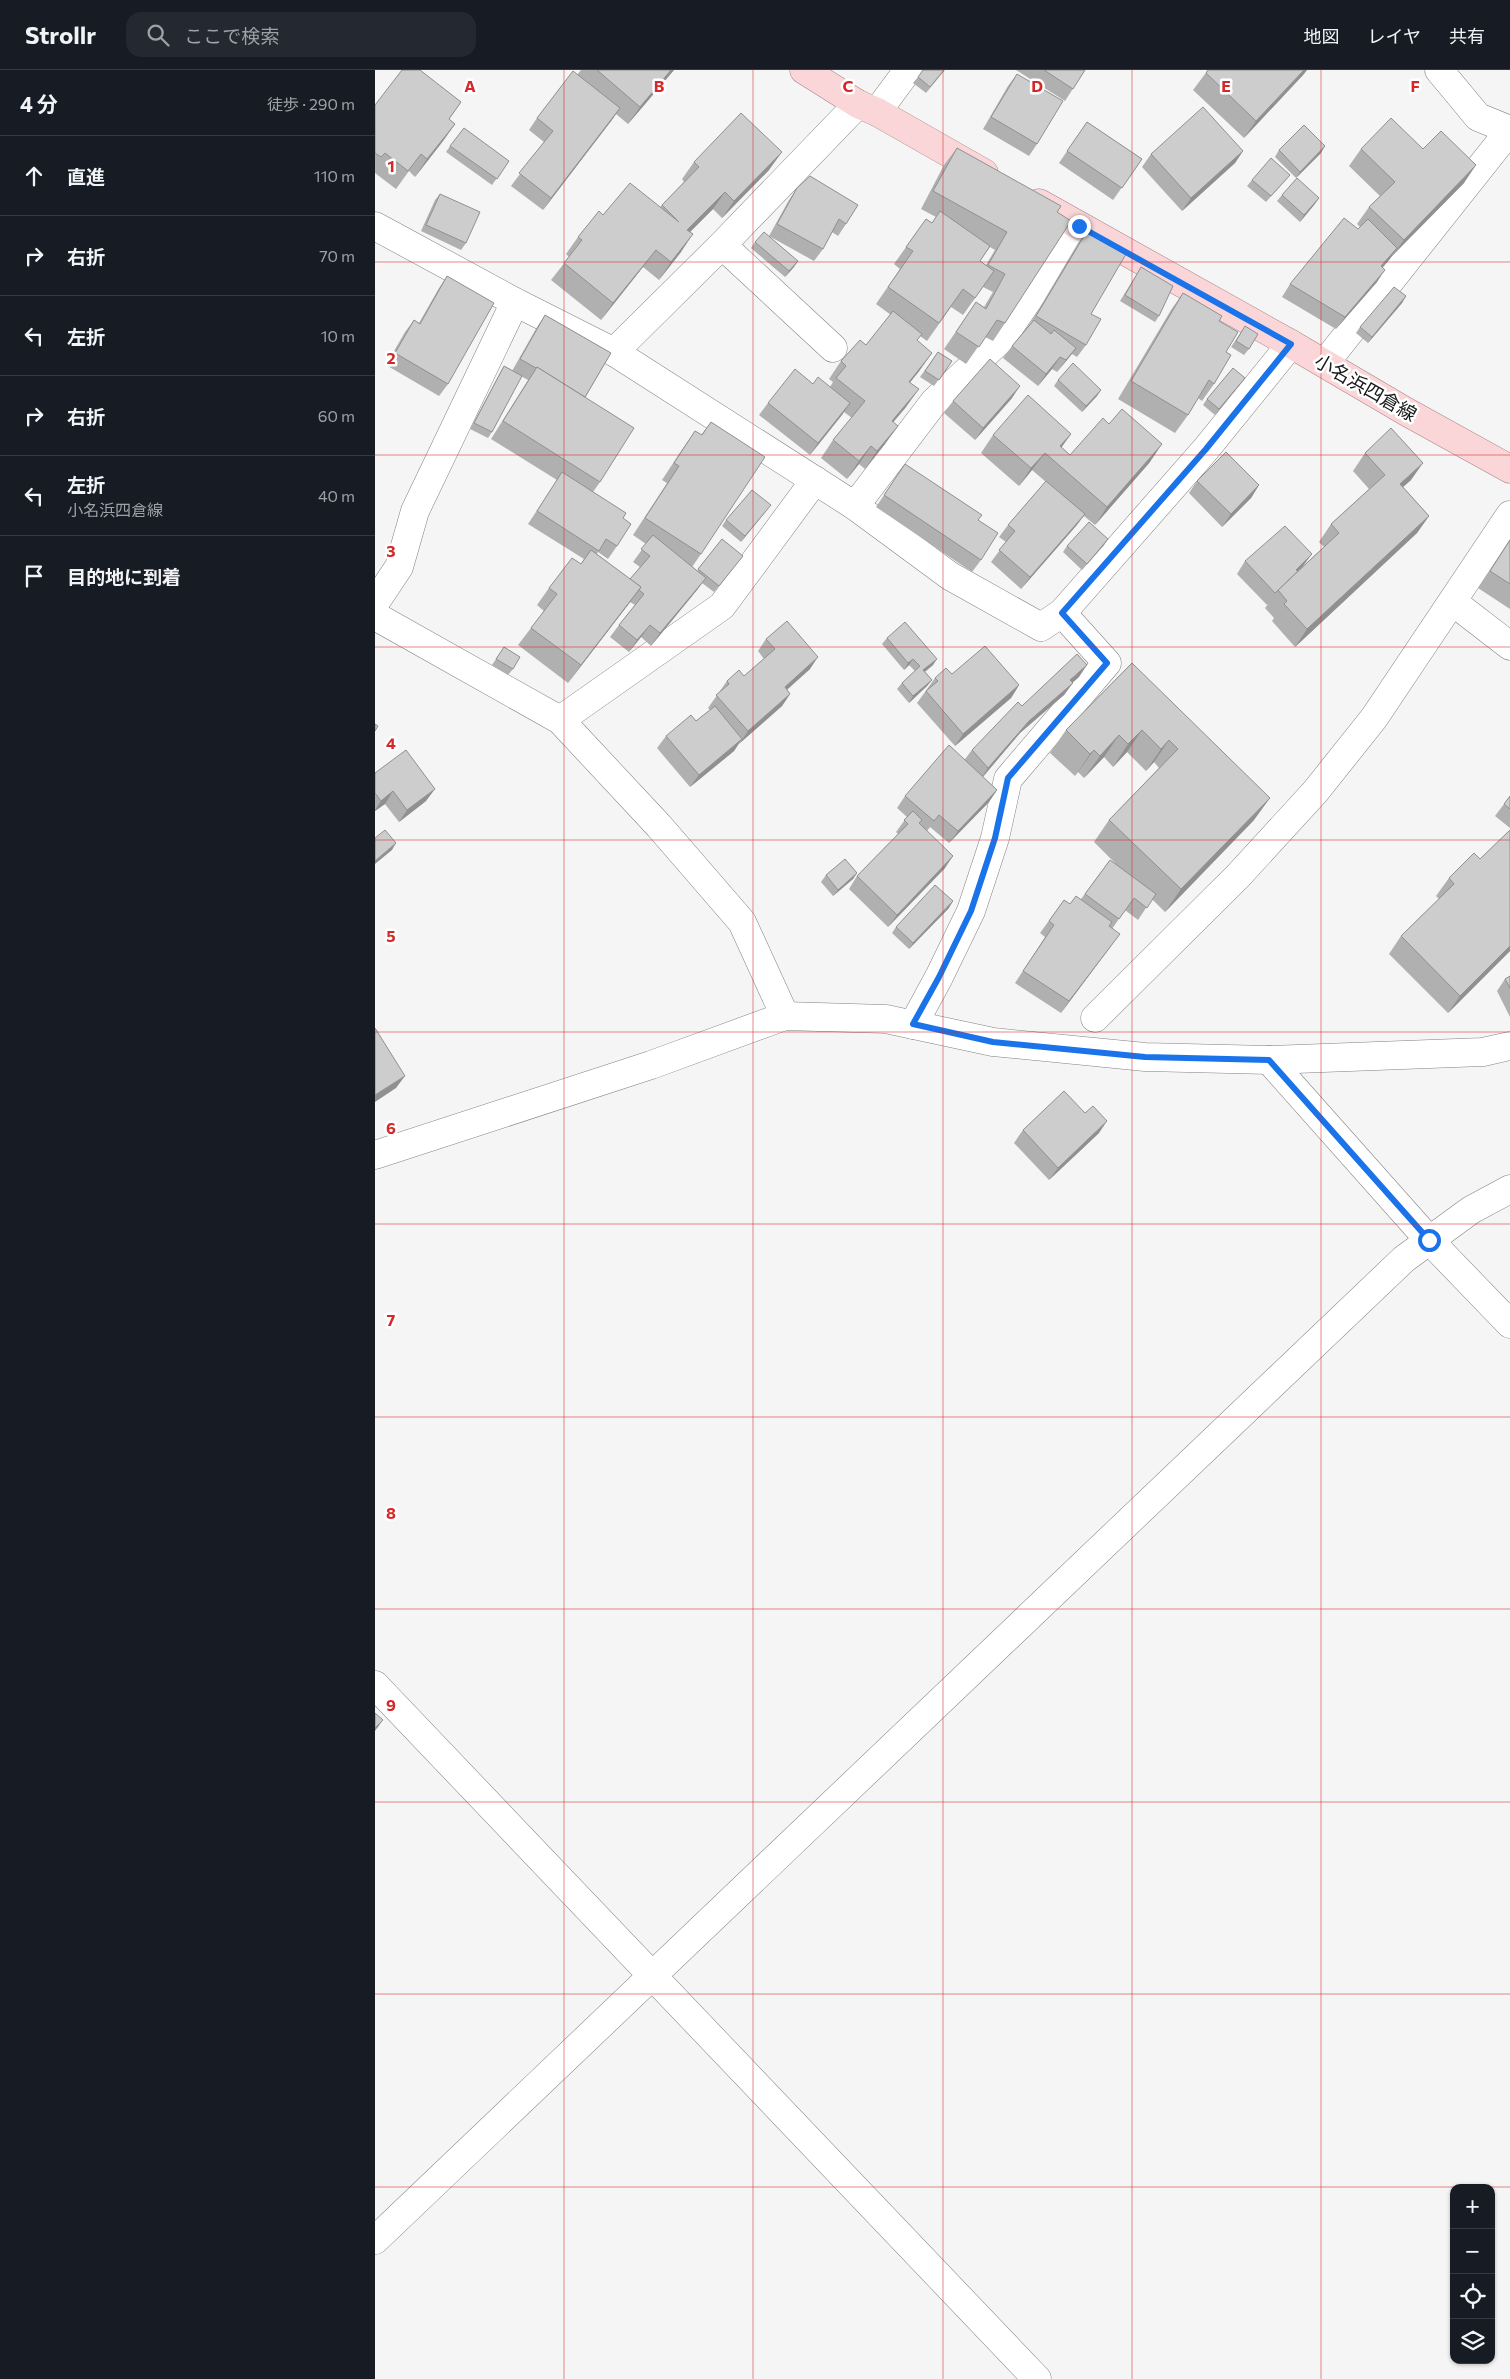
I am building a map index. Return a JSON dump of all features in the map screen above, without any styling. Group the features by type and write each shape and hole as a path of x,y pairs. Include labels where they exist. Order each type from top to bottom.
{"main road":[{"name":"小名浜四倉線","path":"804,70 868,108 1325,363 1510,469"}],"street":[{"path":"615,352 722,245 907,70"},
{"path":"1325,363 1510,130 1478,117 1439,70"},
{"path":"375,226 515,302 615,352 855,506 951,576 1041,627 1062,613 1206,449 1291,344"},
{"path":"855,506 934,402 1002,338 1079,226"},
{"path":"722,245 833,348"},
{"path":"375,603 399,567 415,511 515,302"},
{"path":"560,720 722,606 815,480"},
{"path":"1095,1018 1238,876 1315,792 1374,718 1510,515"},
{"path":"1453,602 1510,646"},
{"path":"913,1024 939,977 971,911 995,838 1008,778 1107,663 1062,613"},
{"path":"375,616 560,720 659,826 742,922 785,1016"},
{"path":"375,1155 651,1065 785,1016 886,1019 993,1042 1145,1057 1269,1060 1483,1052 1510,1046"},
{"path":"1269,1060 1429,1240 1510,1324"},
{"path":"375,2240 1397,1266 1471,1210 1510,1189"},
{"path":"375,1685 654,1975 1037,2379"}],"building":[{"path":"402,70 420,70 461,102 449,119 455,124 427,159 421,154 408,171 385,153 381,157 375,153 375,105"},
{"path":"597,70 671,70 640,107"},
{"path":"923,70 944,70 930,87 918,77"},
{"path":"1044,70 1085,70 1073,89"},
{"path":"1208,70 1304,70 1256,121 1206,73"},
{"path":"573,71 620,108 551,198 519,173 553,131 537,118"},
{"path":"1017,74 1063,101 1037,144 991,117"},
{"path":"1203,107 1243,151 1191,198 1151,154"},
{"path":"741,113 782,152 734,201 725,192 687,230 693,234 671,262 656,250 613,303 564,263 582,240 578,237 599,211 603,215 630,183 679,222 662,205 699,167 694,162"},
{"path":"1391,118 1423,149 1441,131 1476,165 1404,240 1369,207 1395,182 1361,149"},
{"path":"1087,122 1142,159 1122,188 1067,151"},
{"path":"1304,125 1325,146 1300,172 1279,150"},
{"path":"464,128 509,161 497,179 450,146"},
{"path":"957,148 1061,206 1057,212 1071,221 1005,323 997,320 979,347 956,332 976,302 986,309 1005,274 988,265 1007,232 933,191"},
{"path":"1271,158 1290,175 1271,196 1252,180"},
{"path":"810,176 858,205 846,224 839,219 823,249 777,224 797,188"},
{"path":"1297,178 1319,198 1304,215 1282,195"},
{"path":"440,194 480,212 466,243 426,225"},
{"path":"940,211 990,246 980,261 994,271 975,298 963,289 939,323 888,287 913,251 906,247 926,219 932,223"},
{"path":"1344,218 1358,229 1368,219 1397,248 1381,266 1385,270 1345,317 1290,284"},
{"path":"1087,231 1126,254 1091,314 1101,319 1086,345 1036,316"},
{"path":"764,232 798,261 789,271 755,242"},
{"path":"1141,267 1173,286 1159,316 1125,295"},
{"path":"447,276 494,303 448,384 395,353 414,320 420,324"},
{"path":"1394,287 1406,296 1372,337 1360,327"},
{"path":"1183,293 1222,316 1219,321 1238,332 1226,352 1231,355 1214,384 1209,380 1188,415 1131,381"},
{"path":"893,311 922,334 917,340 932,353 909,382 919,389 892,421 898,426 877,451 871,446 859,461 833,440 865,401 836,378 846,366 841,361 860,340 866,345"},
{"path":"545,315 611,353 585,397 537,367 520,359"},
{"path":"1034,320 1051,334 1054,330 1076,348 1066,360 1060,357 1046,374 1012,346"},
{"path":"1245,326 1258,334 1249,349 1236,341"},
{"path":"938,352 952,361 939,380 925,371"},
{"path":"990,359 1020,386 983,428 953,401"},
{"path":"1073,363 1101,390 1086,406 1058,380"},
{"path":"504,366 522,376 492,432 474,423"},
{"path":"537,367 634,428 600,482 503,421"},
{"path":"1233,368 1245,378 1219,409 1207,399"},
{"path":"795,369 813,384 818,377 850,403 818,443 768,403"},
{"path":"1028,395 1071,434 1060,446 1070,455 1103,418 1109,424 1122,409 1162,444 1107,507 1045,453 1031,468 993,435"},
{"path":"711,422 765,457 701,554 645,518 679,466 674,463 695,431 702,435"},
{"path":"1391,428 1423,463 1400,484 1429,516 1307,629 1284,604 1287,601 1278,590 1339,533 1331,524 1385,475 1365,453"},
{"path":"1226,452 1259,485 1231,514 1197,481"},
{"path":"905,464 982,515 978,520 998,533 981,560 884,495"},
{"path":"562,472 626,513 623,518 631,524 617,546 606,539 599,551 537,511"},
{"path":"1046,481 1085,514 1030,577 999,550 1015,531 1008,525"},
{"path":"752,490 771,505 745,536 726,520"},
{"path":"1089,522 1108,539 1087,564 1067,546"},
{"path":"1285,526 1312,554 1296,570 1298,571 1275,593 1245,561"},
{"path":"653,535 706,578 660,633 650,625 637,640 619,625 644,594 639,590 641,587 630,579 650,556 641,549"},
{"path":"722,539 743,556 719,586 698,569"},
{"path":"1510,540 1510,584 1490,571"},
{"path":"591,550 641,587 581,665 531,628 557,594 549,588 572,558 581,564"},
{"path":"787,621 818,657 785,687 790,694 748,731 716,695 729,684 727,681 739,670 744,676 775,649 766,639"},
{"path":"905,622 937,659 923,670 932,680 913,696 902,683 920,666 913,659 908,663 887,638"},
{"path":"985,646 1019,685 963,734 926,691 938,681 935,678 946,668 952,674"},
{"path":"504,647 520,657 513,669 496,659"},
{"path":"1077,654 1087,665 1070,680 1073,683 1029,721 988,768 972,750 1018,702 1022,706"},
{"path":"1132,663 1270,798 1181,889 1109,820 1178,749 1169,740 1161,749 1142,730 1128,744 1119,735 1100,756 1094,750 1090,754 1066,730"},
{"path":"715,706 742,739 699,775 666,736 691,715 696,721"},
{"path":"949,745 997,790 958,831 939,815 934,821 905,796"},
{"path":"406,750 435,789 407,810 393,791 381,801 375,793 375,773"},
{"path":"1510,796 1510,809 1504,804"},
{"path":"913,811 922,820 919,823 953,856 897,915 857,876 908,824 904,820"},
{"path":"385,830 396,843 375,861 375,838"},
{"path":"1510,830 1510,946 1460,996 1401,936 1454,884 1449,878 1474,853 1480,859"},
{"path":"845,859 857,873 838,890 826,875"},
{"path":"1110,860 1156,894 1147,908 1134,898 1119,919 1085,894"},
{"path":"935,885 953,901 913,943 896,927"},
{"path":"1076,896 1112,922 1109,926 1120,934 1069,1001 1023,971 1054,925 1049,921 1064,900 1070,904"},
{"path":"1510,976 1510,988 1505,979"},
{"path":"375,1028 405,1076 375,1095"},
{"path":"1064,1091 1085,1113 1093,1106 1107,1121 1058,1168 1023,1130"},
{"path":"375,1713 383,1720 375,1728"}],"route":[{"path":"1079,226 1291,344 1206,449 1062,613 1107,663 1008,778 995,838 984,877 971,911 939,977 913,1024 993,1042 1145,1057 1269,1060 1429,1240"}]}
